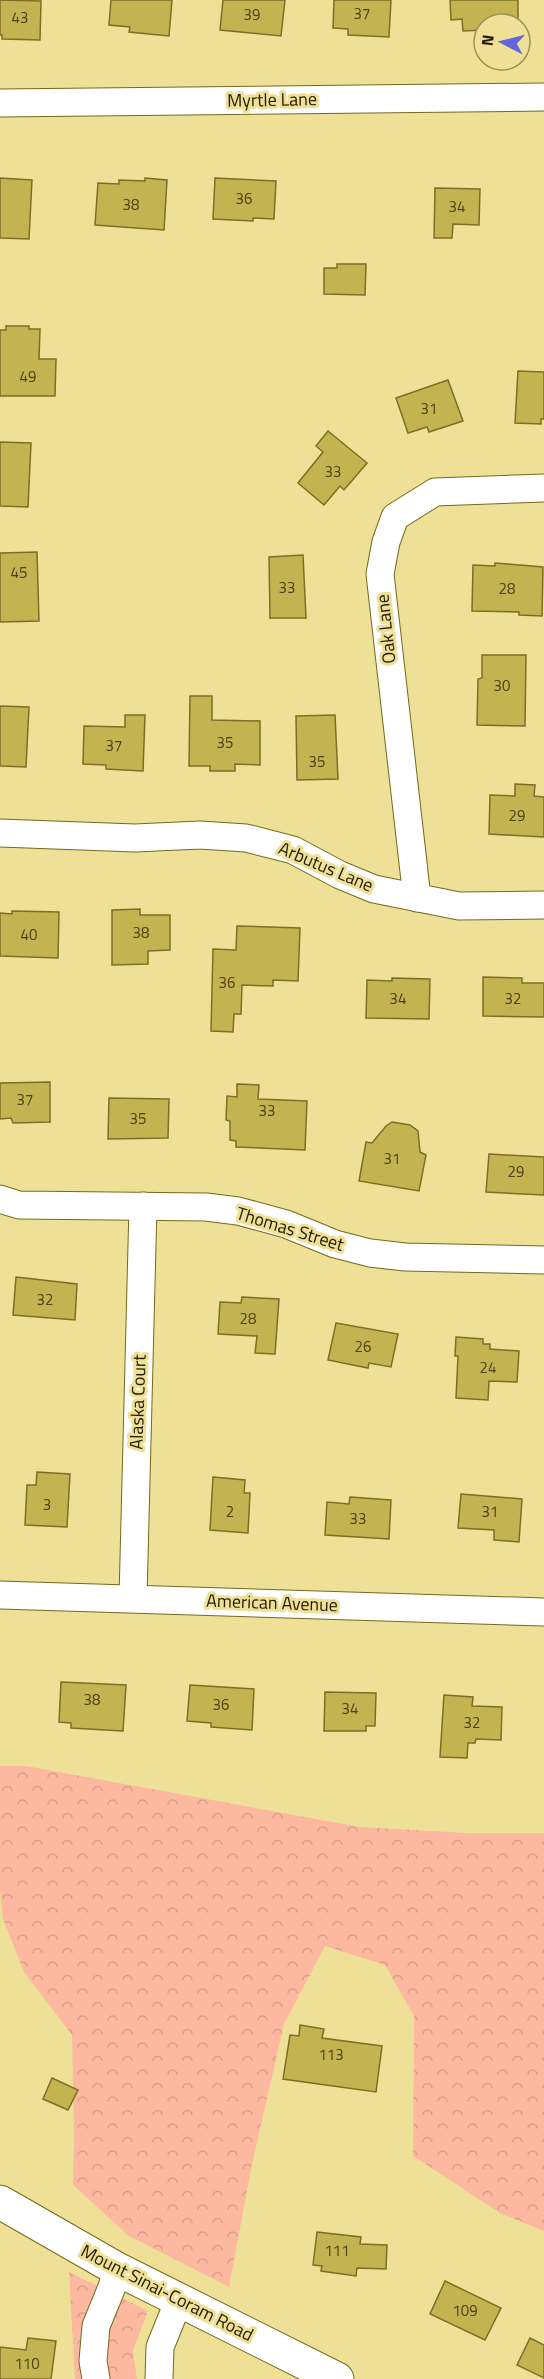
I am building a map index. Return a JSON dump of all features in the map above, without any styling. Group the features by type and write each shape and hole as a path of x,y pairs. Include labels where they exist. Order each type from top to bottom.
{"main road":[{"name":"Mount Sinai-Coram Road","path":"0,2202 117,2269 337,2379"}],"street":[{"name":"Myrtle Lane","path":"0,103 544,97"},
{"name":"Oak Lane","path":"417,898 380,574 386,542 395,517 435,492 544,488"},
{"name":"Arbutus Lane","path":"0,833 135,838 200,835 246,838 293,850 340,875 374,889 459,906 544,905"},
{"name":"Thomas Street","path":"0,1199 19,1205 206,1207 238,1211 286,1224 335,1244 370,1253 405,1257 544,1260"},
{"name":"Alaska Court","path":"133,1598 143,1206"},
{"name":"American Avenue","path":"0,1595 544,1612"},
{"path":"96,2379 93,2361 96,2326 117,2269"},
{"path":"159,2379 160,2347 179,2300"}],"green space":[{"path":"0,1766 26,1766 360,1827 467,1833 544,1833 544,2231 500,2213 413,2156 414,2016 385,1965 325,1946 284,2024 252,2164 229,2287 129,2236 73,2185 72,2035 24,1972 3,1919 0,1891"},
{"path":"69,2272 148,2311 133,2351 137,2379 75,2379"}],"building":[{"path":"0,0 41,1 40,40 2,39"},
{"path":"111,0 172,0 169,36 129,32 130,27 109,25"},
{"path":"223,0 285,0 281,36 220,30"},
{"path":"334,0 391,0 389,37 348,35 348,29 333,28"},
{"path":"450,0 518,0 518,12 472,12 472,31 463,31 462,19 451,20"},
{"path":"0,178 32,180 29,239 0,238"},
{"path":"145,178 167,180 164,230 95,225 98,183 119,184 119,180 145,181"},
{"path":"215,178 276,181 274,219 253,218 253,221 213,219"},
{"path":"435,188 480,189 479,225 453,224 452,238 434,238"},
{"path":"337,264 366,264 365,295 324,294 324,268 337,268"},
{"path":"6,326 29,326 29,329 40,329 39,359 56,359 55,396 0,396 0,330 6,330"},
{"path":"518,371 544,372 544,419 541,419 541,424 515,423"},
{"path":"448,380 463,421 429,432 427,427 408,433 396,398"},
{"path":"328,431 367,463 344,490 340,486 324,505 298,483 323,452 316,446"},
{"path":"0,442 31,443 28,507 0,506"},
{"path":"37,552 39,621 0,622 0,553"},
{"path":"303,555 306,618 270,618 269,557"},
{"path":"495,563 543,567 542,616 519,615 519,612 472,611 473,565 495,566"},
{"path":"482,655 526,655 525,726 477,725 478,679 482,678"},
{"path":"190,696 212,696 212,720 260,721 260,765 235,764 235,771 210,771 210,766 189,766"},
{"path":"0,706 29,707 26,767 0,766"},
{"path":"125,715 145,715 143,771 106,769 106,765 83,764 84,726 125,727"},
{"path":"335,715 338,779 297,780 296,716"},
{"path":"515,784 535,785 534,796 544,797 544,837 489,834 490,795 515,796"},
{"path":"140,909 140,915 170,915 170,950 148,951 148,964 112,965 112,910"},
{"path":"12,911 59,912 58,958 0,956 0,913 12,914"},
{"path":"237,926 300,928 298,981 273,980 273,986 242,985 241,1014 234,1014 233,1032 211,1031 213,949 236,950"},
{"path":"483,977 522,978 522,983 544,983 544,1017 483,1016"},
{"path":"392,978 430,979 429,1019 366,1018 367,980 392,981"},
{"path":"50,1082 50,1122 13,1123 11,1118 0,1119 0,1083"},
{"path":"237,1084 259,1085 258,1099 307,1101 305,1150 236,1147 236,1141 230,1140 230,1121 226,1120 227,1096 237,1097"},
{"path":"109,1098 169,1099 168,1138 108,1139"},
{"path":"392,1122 410,1125 418,1131 420,1152 426,1155 419,1191 359,1181 366,1142 372,1143"},
{"path":"489,1154 544,1157 544,1195 486,1192"},
{"path":"16,1277 77,1284 75,1320 13,1315"},
{"path":"242,1297 279,1299 275,1354 255,1353 257,1336 218,1334 220,1302 241,1303"},
{"path":"336,1323 398,1334 391,1367 369,1363 368,1368 328,1360"},
{"path":"456,1337 483,1339 483,1344 490,1344 490,1349 519,1351 517,1382 489,1381 488,1400 456,1398 458,1356 455,1356"},
{"path":"37,1472 70,1474 67,1527 25,1525 27,1485 36,1485"},
{"path":"213,1477 245,1480 244,1493 250,1493 248,1533 210,1530"},
{"path":"461,1494 522,1499 519,1542 494,1540 494,1530 458,1528"},
{"path":"350,1497 391,1500 389,1539 325,1535 327,1502 349,1504"},
{"path":"61,1682 126,1685 123,1731 71,1728 71,1723 59,1722"},
{"path":"190,1685 254,1689 252,1730 211,1727 211,1723 187,1721"},
{"path":"325,1692 376,1693 375,1726 366,1726 366,1731 324,1731"},
{"path":"444,1695 473,1697 472,1706 502,1707 501,1740 476,1739 475,1743 468,1743 467,1758 440,1757"},
{"path":"300,2025 324,2029 322,2038 382,2046 376,2092 283,2079 290,2035 299,2036"},
{"path":"52,2078 78,2090 68,2110 43,2099"},
{"path":"317,2232 361,2237 360,2244 387,2245 386,2269 357,2268 356,2276 321,2271 322,2266 313,2265"},
{"path":"445,2281 501,2308 485,2340 430,2314"},
{"path":"28,2338 56,2341 51,2379 0,2379 0,2347 26,2350"},
{"path":"530,2338 544,2345 544,2378 517,2365"}]}
